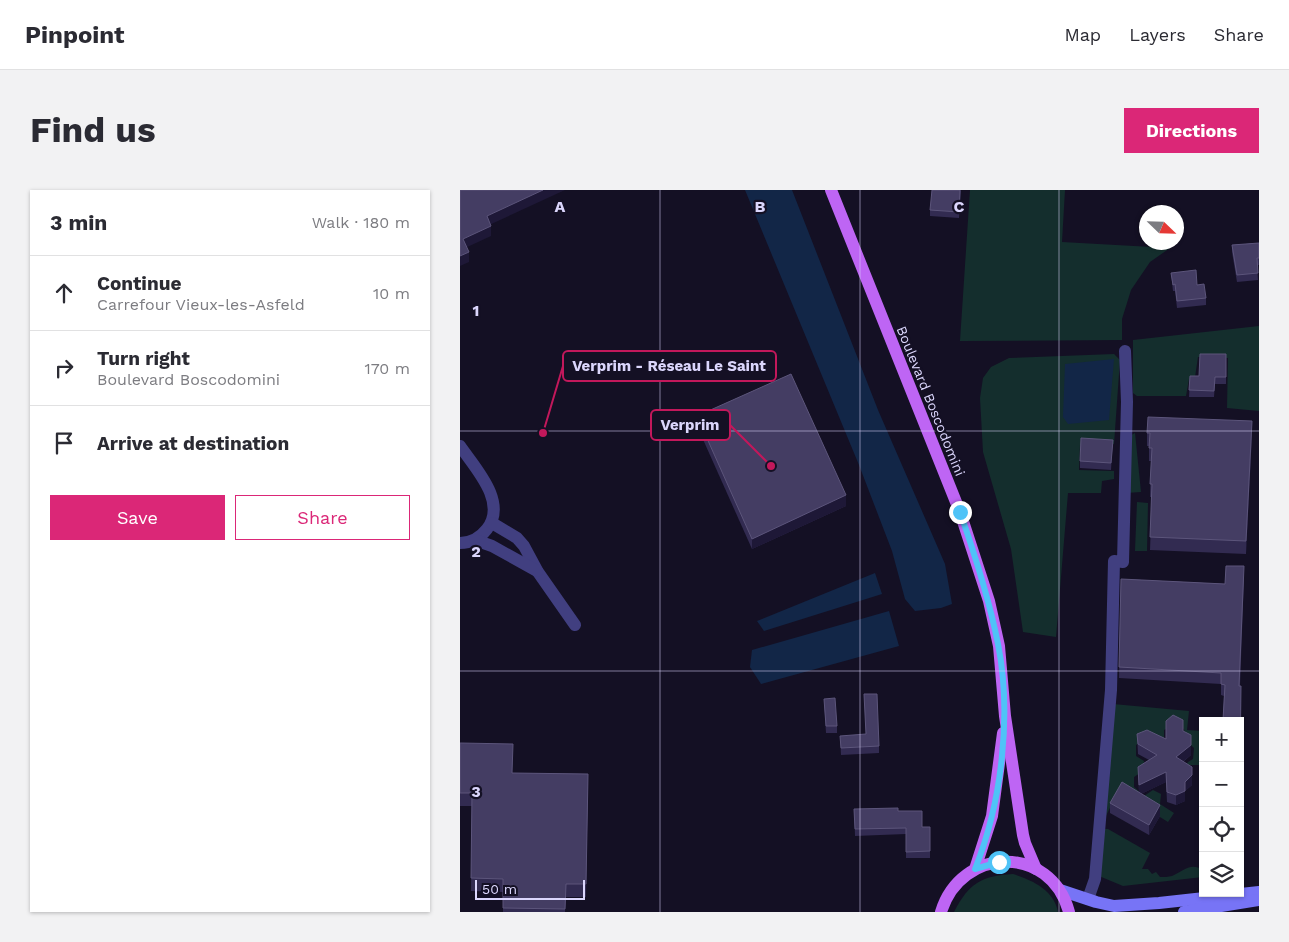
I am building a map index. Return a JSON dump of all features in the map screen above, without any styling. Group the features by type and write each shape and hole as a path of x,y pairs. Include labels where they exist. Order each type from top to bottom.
{"main road":[{"name":"Boulevard Boscodomini","path":"831,190 956,503 978,563 989,601 998,646 1005,716 1024,843 1036,869"},
{"name":"Boulevard Boscodomini","path":"975,869 992,816 1000,767 1005,716"},
{"path":"931,912 943,906 952,888 962,877 987,864 1012,861 1036,869 1049,878 1060,890 1069,912"},
{"path":"1060,890 1114,906 1259,892"},
{"path":"1184,912 1259,900"}],"street":[{"path":"1088,899 1096,879 1111,690 1114,562 1123,562 1127,402 1125,352"},
{"path":"460,446 493,499 492,523 484,534 475,540 460,543"},
{"path":"492,523 517,538 524,546 538,572 575,625"},
{"path":"475,540 492,546 538,572"}],"green space":[{"path":"970,190 1065,190 1062,242 1139,246 1139,250 1167,250 1150,262 1131,290 1122,319 1122,340 960,341"},
{"path":"1259,326 1259,411 1227,408 1228,358 1198,357 1195,377 1189,379 1186,396 1137,396 1133,393 1133,340"},
{"path":"1114,354 1120,360 1114,444 1080,445 1079,470 1114,471 1114,479 1102,481 1101,493 1068,493 1056,637 1023,632 1011,549 983,452 980,398 983,378 991,367 1009,358"},
{"path":"1135,433 1141,492 1126,493 1128,437"},
{"path":"1137,502 1148,503 1147,551 1135,551"},
{"path":"1113,704 1189,711 1187,730 1199,731 1199,765 1186,765 1193,759 1194,748 1185,740 1184,729 1174,725 1164,730 1164,740 1147,740 1136,745 1136,756 1144,761 1143,771 1134,777 1134,787 1144,796 1153,790 1161,794 1160,804 1174,813 1168,822 1118,791 1106,816"},
{"path":"1104,829 1108,829 1150,853 1142,869 1148,869 1152,874 1156,872 1160,877 1171,876 1187,868 1199,868 1199,877 1123,886 1099,876"},
{"path":"1013,874 1035,883 1047,892 1056,904 1058,912 954,912 965,894 977,883 992,877"}],"water":[{"path":"745,190 792,190 878,410 945,564 952,604 941,608 915,611 905,599 892,551 859,465"},
{"path":"1114,359 1109,420 1068,424 1063,417 1065,364"},
{"path":"875,573 882,594 764,631 757,621"},
{"path":"889,611 899,646 761,684 750,667 752,650"}],"building":[{"path":"460,190 543,190 487,216 491,226 463,239 469,252 460,256"},
{"path":"932,190 960,190 959,212 930,210"},
{"path":"1259,243 1258,273 1237,275 1232,245"},
{"path":"1196,270 1197,285 1204,284 1206,298 1177,301 1175,284 1173,285 1171,273"},
{"path":"1200,354 1226,354 1226,377 1215,377 1214,391 1189,390 1190,376 1199,376"},
{"path":"791,374 846,495 752,539 697,416"},
{"path":"1148,417 1252,421 1246,541 1150,537 1152,448 1149,448 1150,433 1147,433"},
{"path":"1081,438 1113,440 1111,463 1080,461"},
{"path":"1226,566 1244,566 1239,686 1241,686 1241,717 1223,717 1225,685 1221,684 1221,673 1119,667 1121,579 1225,584"},
{"path":"864,694 877,694 879,746 841,748 840,736 866,734"},
{"path":"835,698 837,726 826,726 824,699"},
{"path":"1173,715 1183,720 1183,731 1191,735 1191,745 1176,757 1192,767 1192,775 1185,782 1185,791 1176,795 1167,792 1166,772 1139,785 1138,767 1157,755 1138,744 1137,734 1147,730 1166,739 1166,721"},
{"path":"460,743 513,744 512,773 588,774 586,884 566,884 565,909 503,908 503,879 471,878 472,793 460,793"},
{"path":"1122,782 1160,805 1149,825 1110,803"},
{"path":"898,808 898,811 922,811 922,827 930,827 930,851 906,852 906,828 855,829 854,809"}],"place":[{"name":"Verprim - Réseau Le Saint","path":"543,433"},
{"name":"Verprim","path":"771,466"}],"route":[{"path":"960,512 989,601 998,646 1005,716 1000,767 992,816 975,869 999,862"}]}
